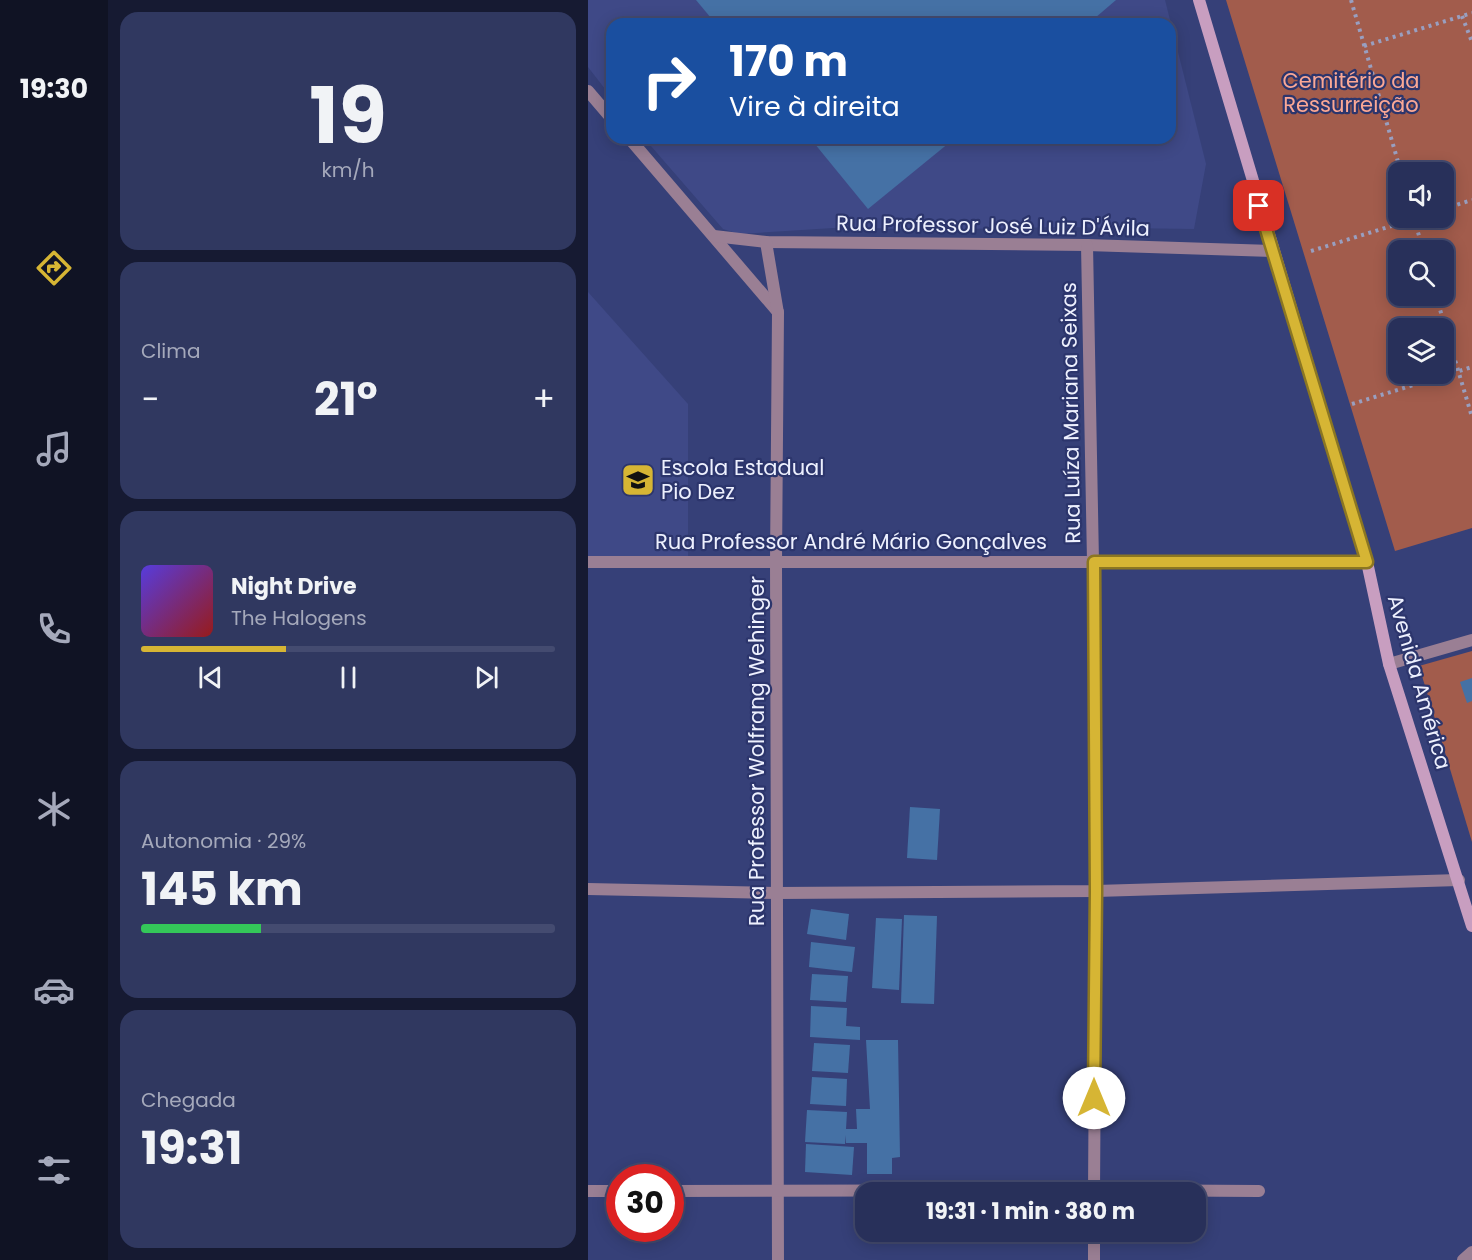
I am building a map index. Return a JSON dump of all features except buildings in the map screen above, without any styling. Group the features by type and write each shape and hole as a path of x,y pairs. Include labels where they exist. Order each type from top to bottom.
{"street":[{"name":"Avenida América","path":"1198,0 1367,562 1389,664 1472,926"},
{"path":"588,91 606,112"},
{"path":"634,144 778,313"},
{"name":"Rua Professor José Luiz D'Ávila","path":"714,236 766,242 1087,245 1273,251"},
{"name":"Rua Professor Wolfrang Wehinger","path":"766,242 778,313 776,562 778,1260"},
{"name":"Rua Luíza Mariana Seixas","path":"1087,245 1094,562 1096,891 1094,1182"},
{"name":"Rua Professor André Mário Gonçalves","path":"588,562 1367,562"},
{"path":"1389,664 1472,640"},
{"path":"588,889 777,893 1096,891 1459,880"},
{"path":"588,1191 606,1191"},
{"path":"684,1191 855,1192"},
{"path":"1206,1191 1259,1191"},
{"path":"1094,1242 1094,1260"},
{"path":"1463,1260 1472,1252"}],"path":[{"path":"1351,0 1398,162"},
{"path":"1364,46 1472,12"},
{"path":"1462,16 1472,42"},
{"path":"1454,206 1472,200"},
{"path":"1311,250 1388,226"},
{"path":"1440,306 1472,417"},
{"path":"1352,404 1472,367"}],"shaded area":[{"path":"588,0 1165,0 1170,18 606,18 606,90 588,67"},
{"path":"1176,44 1206,164 1194,229 1057,227 923,230 849,227 739,234 723,229 649,144 1176,144"},
{"name":"Escola Estadual Pio Dez","path":"588,292 688,404 688,557 588,556"}],"green space":[{"name":"Cemitério da Ressurreição","path":"1226,0 1472,0 1472,528 1395,551"},
{"path":"1472,651 1472,842 1419,666"}],"place":[{"name":"Escola Estadual Pio Dez","path":"638,480"}],"route":[{"path":"1094,1098 1096,891 1094,562 1367,562 1259,206"}]}
